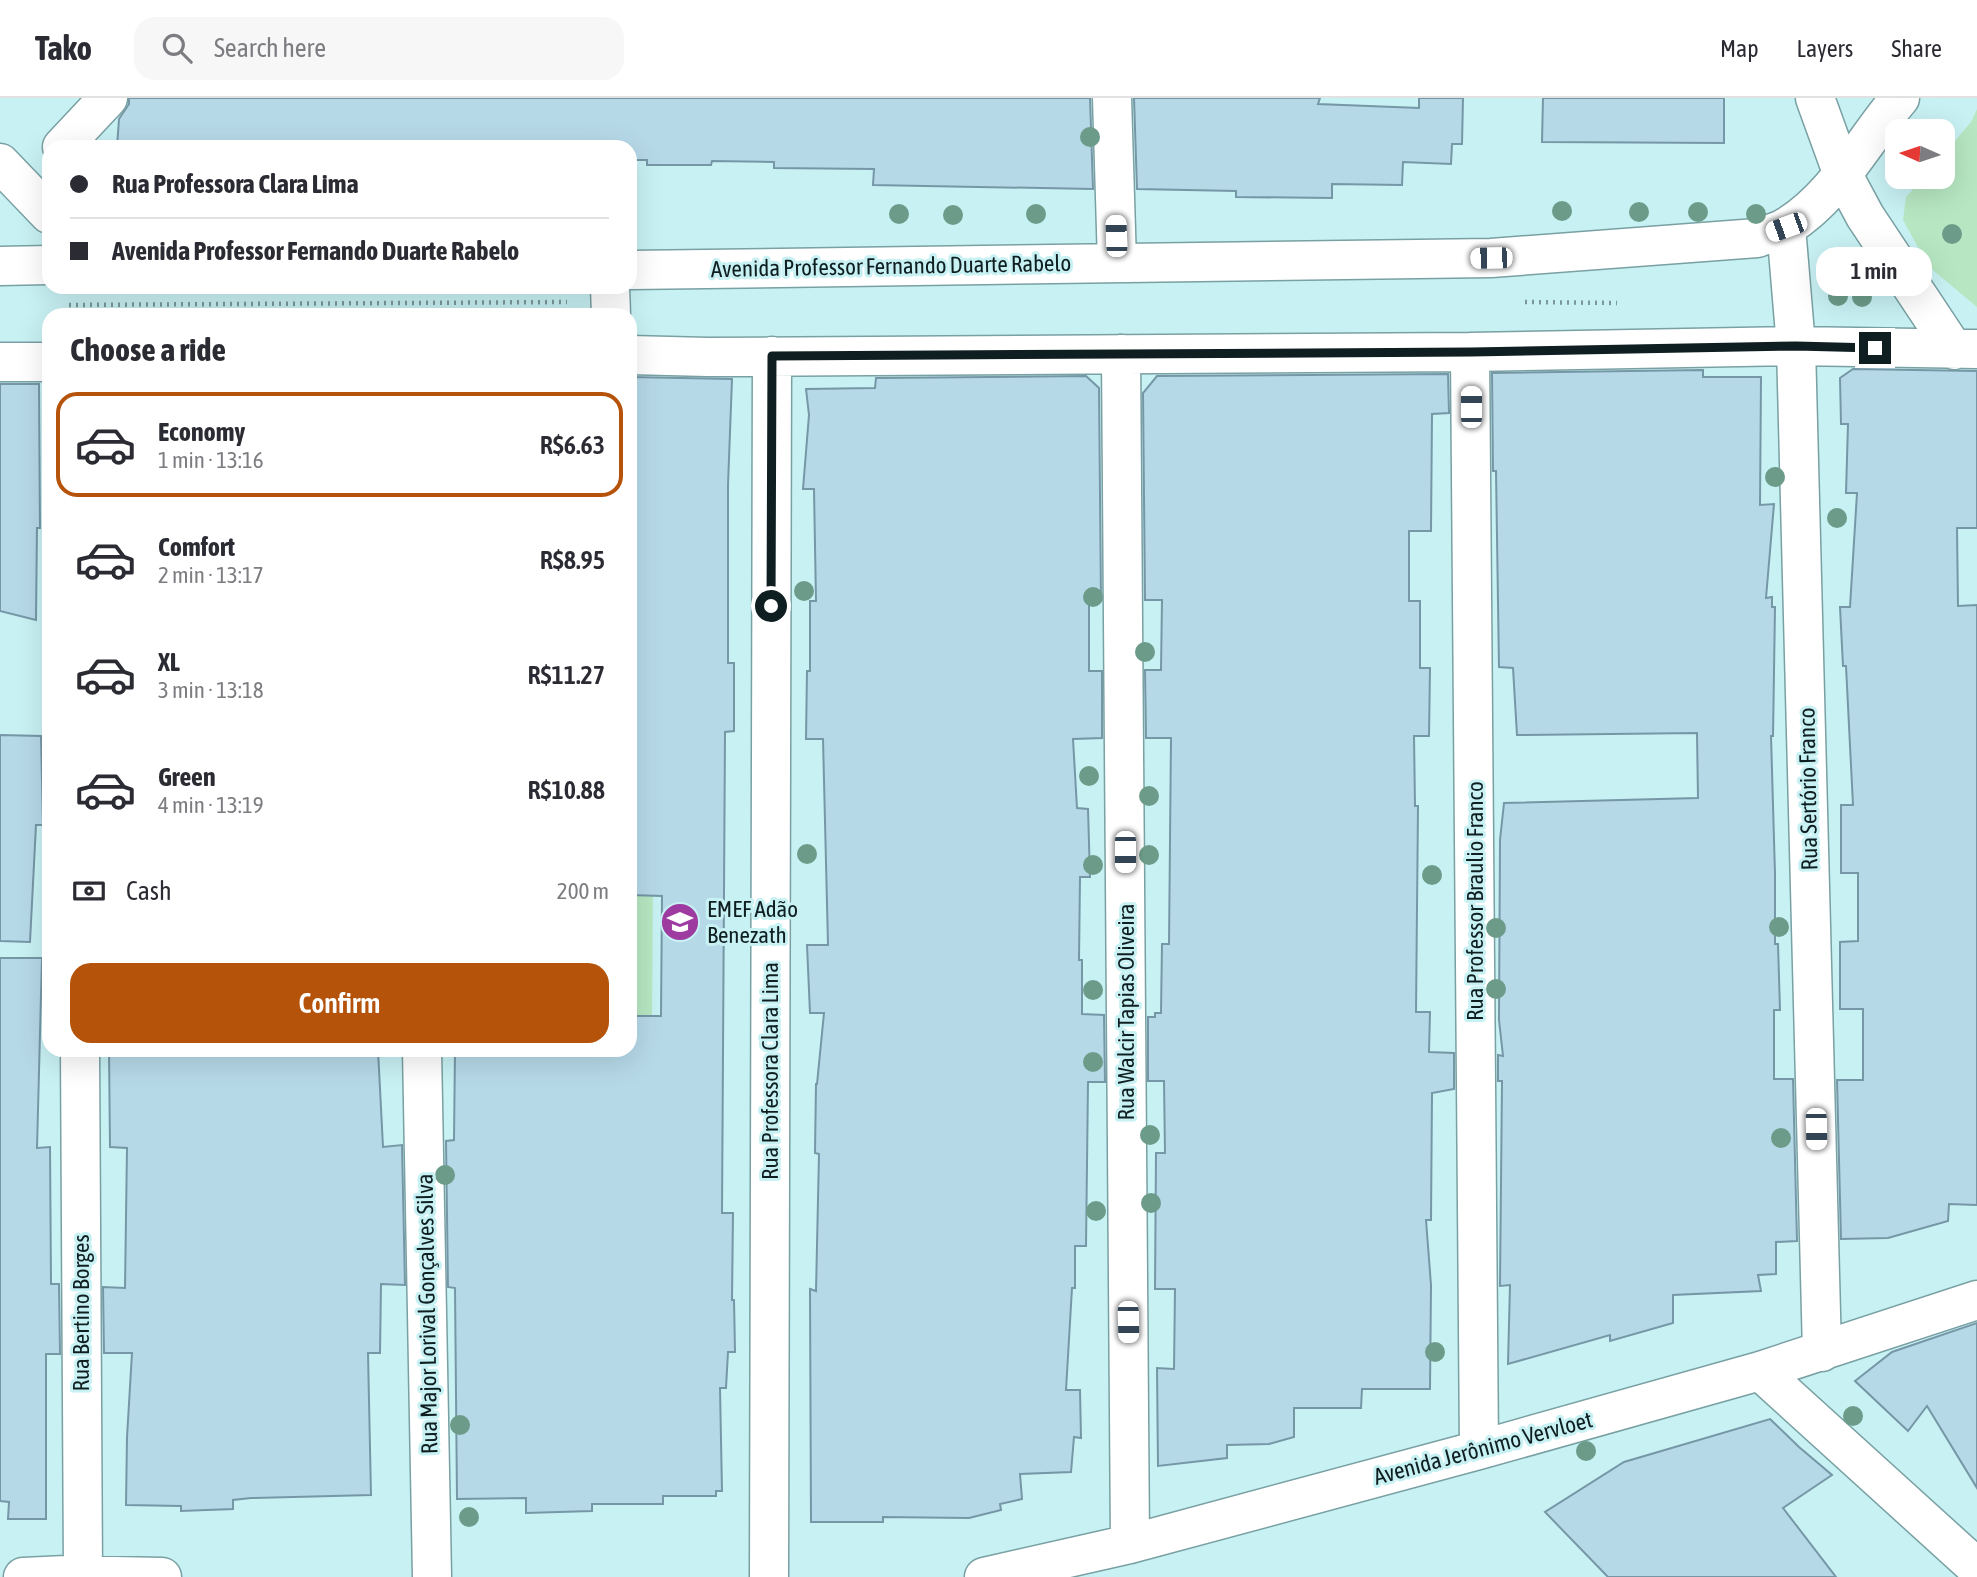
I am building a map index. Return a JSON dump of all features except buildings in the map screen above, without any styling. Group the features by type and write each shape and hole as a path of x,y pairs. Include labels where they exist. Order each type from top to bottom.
{"street":[{"path":"69,140 108,98"},
{"path":"1112,98 1117,263"},
{"path":"1815,98 1843,175 1866,216 1966,349"},
{"name":"Avenida Professor Fernando Duarte Rabelo","path":"637,270 1491,258 1757,238 1786,227 1816,204 1843,175 1880,121 1900,98"},
{"name":"Rua Sertório Franco","path":"1786,227 1796,346 1822,1352"},
{"path":"0,266 42,265"},
{"path":"637,355 1471,352 1796,346 1966,349"},
{"name":"Rua Professor Braulio Franco","path":"1471,352 1479,1450"},
{"name":"Rua Walcir Tapias Oliveira","path":"1121,354 1130,1544"},
{"name":"Rua Professora Clara Lima","path":"769,1577 772,356"},
{"path":"0,362 42,362"},
{"name":"Rua Bertino Borges","path":"71,1576 80,1057"},
{"name":"Rua Major Lorival Gonçalves Silva","path":"422,1057 432,1577"},
{"name":"Avenida Jerônimo Vervloet","path":"984,1577 1130,1544 1479,1450 1760,1371 1977,1300"},
{"path":"1760,1371 1977,1568"},
{"path":"23,1577 162,1577"}],"green space":[{"path":"1977,109 1977,307 1929,267 1903,220 1906,197 1913,189 1955,189 1955,141 1971,122"},
{"path":"637,895 653,895 652,1016 637,1016"}],"place":[{"name":"EMEF Adão Benezath","path":"680,922"}],"route":[{"path":"771,606 772,356 1471,352 1796,346 1875,348"}]}
